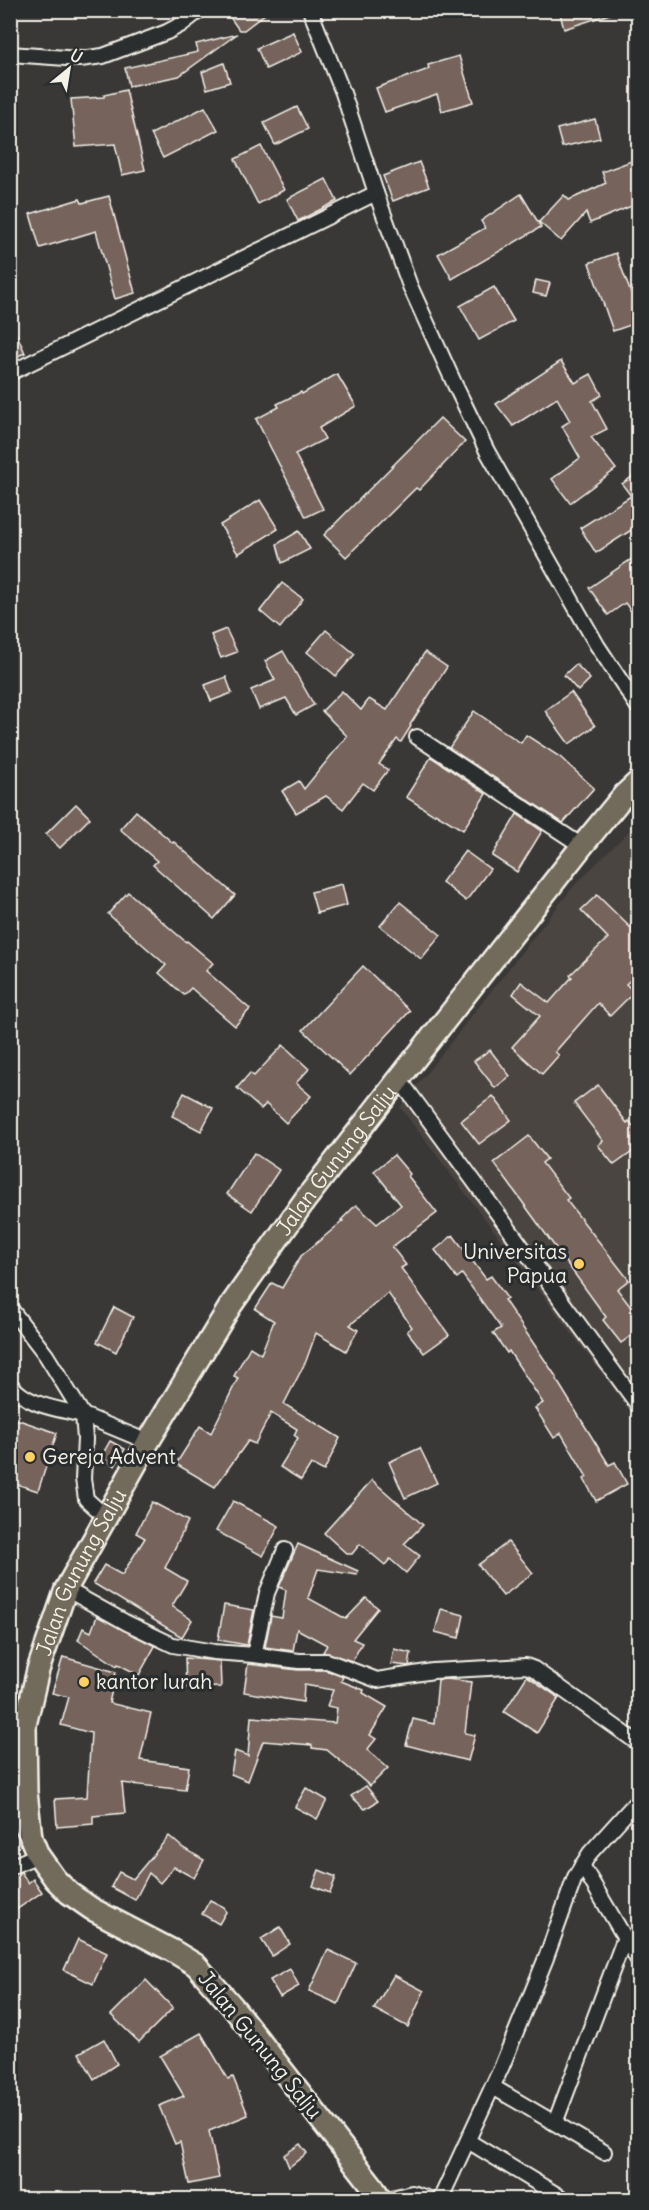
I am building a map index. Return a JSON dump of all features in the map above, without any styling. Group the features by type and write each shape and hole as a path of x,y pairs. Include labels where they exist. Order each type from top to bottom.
{"main road":[{"name":"Jalan Gunung Salju","path":"382,2199 233,2007 196,1965 92,1909 69,1893 55,1879 35,1846 26,1792 25,1725 38,1670 66,1590 148,1442 231,1305 305,1200 399,1079 582,846 624,795 639,782"},
{"path":"10,1744 25,1725"},
{"path":"10,1798 35,1846"}],"street":[{"path":"10,54 81,59 104,56 167,32 200,10"},
{"path":"310,10 344,93 376,193 410,286 487,451 597,645 639,707"},
{"path":"10,373 376,193"},
{"path":"417,737 582,846"},
{"path":"399,1079 639,1405"},
{"path":"10,1308 46,1354 83,1415 85,1439 82,1479 86,1499 106,1517"},
{"path":"10,1384 16,1392 33,1402 83,1415 148,1442"},
{"path":"254,1655 267,1593 285,1550"},
{"path":"66,1590 172,1645 299,1661 327,1660 377,1680 433,1671 526,1666 534,1669 639,1743"},
{"path":"635,1804 639,1821"},
{"path":"440,2199 493,2087 546,1958 575,1877 609,1830 635,1804"},
{"path":"10,1867 35,1846"},
{"path":"582,1865 639,1960"},
{"path":"555,2123 625,1937"},
{"path":"493,2087 604,2152"},
{"path":"468,2140 562,2198"},
{"path":"382,2199 412,2193 433,2199"}],"shaded area":[{"name":"Universitas Papua","path":"638,822 638,1421 400,1107 573,887"}],"building":[{"path":"225,10 270,10 244,30 239,30"},
{"path":"559,10 613,10 613,13 564,29"},
{"path":"293,32 302,52 266,69 257,48"},
{"path":"237,34 179,76 129,86 125,68 198,52 196,44"},
{"path":"459,56 473,102 442,111 437,94 385,112 376,88 429,69 428,65"},
{"path":"224,63 230,82 207,89 202,72"},
{"path":"126,90 145,170 122,175 115,144 76,147 71,99 104,97 104,95"},
{"path":"205,107 218,130 163,158 151,134"},
{"path":"297,107 308,129 275,145 264,123"},
{"path":"595,119 600,138 562,147 557,129"},
{"path":"261,146 284,190 258,204 235,159"},
{"path":"639,158 639,203 590,223 586,213 561,241 539,222 564,195 569,200 606,183 602,172"},
{"path":"419,162 429,187 393,201 383,176"},
{"path":"326,179 337,201 298,221 287,199"},
{"path":"521,194 541,227 452,279 438,254 485,228 481,221"},
{"path":"109,196 135,293 115,299 96,231 40,248 30,214 80,199 82,203"},
{"path":"616,253 639,315 639,322 613,331 589,263"},
{"path":"536,280 550,283 546,296 533,293"},
{"path":"494,287 514,321 479,340 460,306"},
{"path":"10,319 25,353 10,359"},
{"path":"561,361 575,383 591,374 602,395 592,401 607,429 591,437 616,469 570,503 552,479 580,458 562,426 570,421 557,398 513,426 496,404"},
{"path":"337,374 356,406 319,428 325,439 295,454 323,509 306,517 256,419 279,407 277,404 301,392 302,394"},
{"path":"440,418 465,442 419,490 416,488 346,557 324,535"},
{"path":"639,472 639,525 596,553 580,528 631,496 622,484"},
{"path":"260,500 278,529 238,554 220,525"},
{"path":"299,531 310,549 282,563 277,544"},
{"path":"639,554 639,622 625,603 608,615 589,588"},
{"path":"282,583 303,599 280,628 260,611"},
{"path":"226,629 237,652 221,658 211,635"},
{"path":"326,630 355,654 336,676 307,652"},
{"path":"283,651 314,705 296,715 286,698 259,709 251,690 275,680 265,661"},
{"path":"425,652 447,667 401,742 397,739 379,764 388,770 373,790 363,783 343,809 326,796 296,813 282,791 299,781 304,789 347,736 322,711 342,691 361,710 369,699 387,710"},
{"path":"576,664 590,679 578,691 564,675"},
{"path":"226,677 232,693 211,701 205,685"},
{"path":"571,692 595,726 569,744 545,711"},
{"path":"474,711 521,743 526,735 560,757 594,788 563,823 449,748"},
{"path":"431,757 486,794 463,830 406,797"},
{"path":"76,804 90,818 60,848 46,834"},
{"path":"136,811 235,895 214,919 153,865 157,861 120,829"},
{"path":"517,814 542,831 517,872 492,856"},
{"path":"465,851 490,869 466,901 442,882"},
{"path":"342,884 347,905 317,913 311,892"},
{"path":"128,892 213,963 206,971 250,1009 235,1026 191,988 184,995 159,973 166,965 108,914"},
{"path":"597,895 639,936 639,972 626,984 634,992 610,1016 598,1003 555,1052 559,1055 542,1074 512,1047 540,1016 513,994 521,982 549,1003 572,977 570,975 608,938 581,910"},
{"path":"400,902 441,935 421,959 380,926"},
{"path":"363,966 410,1011 350,1075 303,1030"},
{"path":"283,1045 309,1069 296,1083 311,1096 286,1123 266,1104 261,1109 237,1088 250,1073 254,1076"},
{"path":"490,1050 510,1076 495,1088 474,1061"},
{"path":"598,1085 627,1123 629,1121 639,1134 639,1147 614,1165 598,1145 603,1141 574,1103"},
{"path":"184,1093 213,1108 201,1131 172,1116"},
{"path":"493,1096 511,1120 479,1144 461,1121"},
{"path":"529,1136 547,1159 542,1163 569,1198 566,1200 629,1280 617,1289 639,1318 639,1330 621,1343 603,1320 606,1317 494,1163"},
{"path":"254,1153 279,1170 252,1211 227,1194"},
{"path":"394,1155 437,1213 392,1247 406,1265 401,1268 449,1335 424,1353 407,1331 412,1327 388,1293 350,1325 358,1330 346,1351 316,1333 306,1361 284,1404 340,1438 324,1471 311,1464 301,1480 280,1467 298,1438 294,1435 297,1429 271,1413 255,1444 248,1441 215,1487 176,1464 200,1426 211,1433 238,1378 234,1376 250,1347 261,1354 274,1321 255,1309 272,1283 282,1288 301,1256 343,1221 341,1220 356,1205 377,1224 401,1205 374,1171"},
{"path":"453,1235 486,1279 491,1276 507,1298 504,1300 557,1378 609,1465 615,1462 627,1484 596,1501 584,1479 587,1477 561,1433 554,1438 535,1408 543,1403 509,1351 507,1353 493,1333 501,1328 462,1274 457,1278 435,1250"},
{"path":"114,1307 133,1317 116,1352 97,1342"},
{"name":"Gereja Advent","path":"10,1417 57,1433 38,1491 10,1482"},
{"path":"110,1441 125,1449 115,1466 101,1457"},
{"path":"420,1448 437,1483 405,1498 389,1462"},
{"path":"372,1480 423,1525 404,1544 420,1556 406,1573 390,1559 385,1565 360,1544 352,1554 347,1554 324,1533"},
{"path":"233,1501 279,1526 263,1556 216,1531"},
{"path":"152,1502 188,1521 165,1568 187,1581 172,1606 192,1620 182,1637 93,1583 104,1565 122,1575 145,1538 136,1533"},
{"path":"508,1542 533,1573 503,1596 478,1565"},
{"path":"298,1544 358,1571 357,1575 318,1569 308,1598 346,1619 366,1598 378,1608 353,1639 362,1643 352,1661 323,1652 327,1645 297,1629 293,1651 265,1647 271,1616 282,1618 286,1590 279,1587"},
{"path":"224,1605 254,1610 247,1645 218,1640"},
{"path":"441,1609 464,1615 459,1638 435,1632"},
{"path":"97,1616 155,1646 139,1675 118,1664 117,1666 78,1640 83,1628 91,1632"},
{"path":"394,1649 411,1653 409,1666 391,1664"},
{"path":"63,1657 116,1672 109,1703 151,1713 140,1760 189,1767 185,1790 122,1783 125,1813 93,1816 93,1824 57,1827 55,1799 87,1797 91,1733 61,1725 69,1697 52,1693"},
{"path":"185,1658 220,1661 221,1687 186,1688"},
{"path":"248,1664 298,1670 325,1670 343,1677 341,1681 364,1690 363,1693 387,1707 370,1735 376,1739 367,1750 388,1768 370,1786 327,1750 312,1748 312,1745 263,1741 248,1781 231,1774 235,1751 248,1756 251,1717 335,1723 337,1708 327,1706 333,1690 304,1685 303,1702 244,1692"},
{"path":"527,1676 559,1698 537,1733 504,1712"},
{"path":"438,1680 471,1682 465,1733 475,1735 468,1761 406,1745 413,1719 434,1724"},
{"path":"366,1786 378,1801 365,1809 351,1796"},
{"path":"306,1788 327,1800 317,1819 295,1807"},
{"path":"169,1836 183,1848 204,1860 194,1878 174,1867 160,1883 149,1873 135,1900 111,1887 119,1872 133,1879"},
{"path":"319,1870 336,1877 330,1893 313,1886"},
{"path":"21,1872 28,1883 33,1879 42,1892 10,1914 10,1876"},
{"path":"210,1900 224,1907 226,1912 219,1924 202,1914"},
{"path":"280,1927 290,1944 272,1956 261,1939"},
{"path":"78,1939 107,1953 93,1984 64,1970"},
{"path":"328,1950 356,1963 338,2004 309,1991"},
{"path":"290,1969 299,1986 280,1997 270,1980"},
{"path":"394,1975 424,1991 408,2027 374,2009"},
{"path":"146,1980 173,2008 139,2042 111,2015"},
{"path":"201,2033 228,2079 233,2077 248,2115 209,2131 219,2178 189,2184 180,2142 175,2144 159,2106 184,2096 160,2056"},
{"path":"104,2039 117,2064 94,2079 79,2053"},
{"path":"300,2144 307,2153 289,2167 284,2155"}],"place":[{"name":"Universitas Papua","path":"579,1264"},
{"name":"Gereja Advent","path":"30,1457"},
{"name":"kantor lurah","path":"84,1682"}]}
